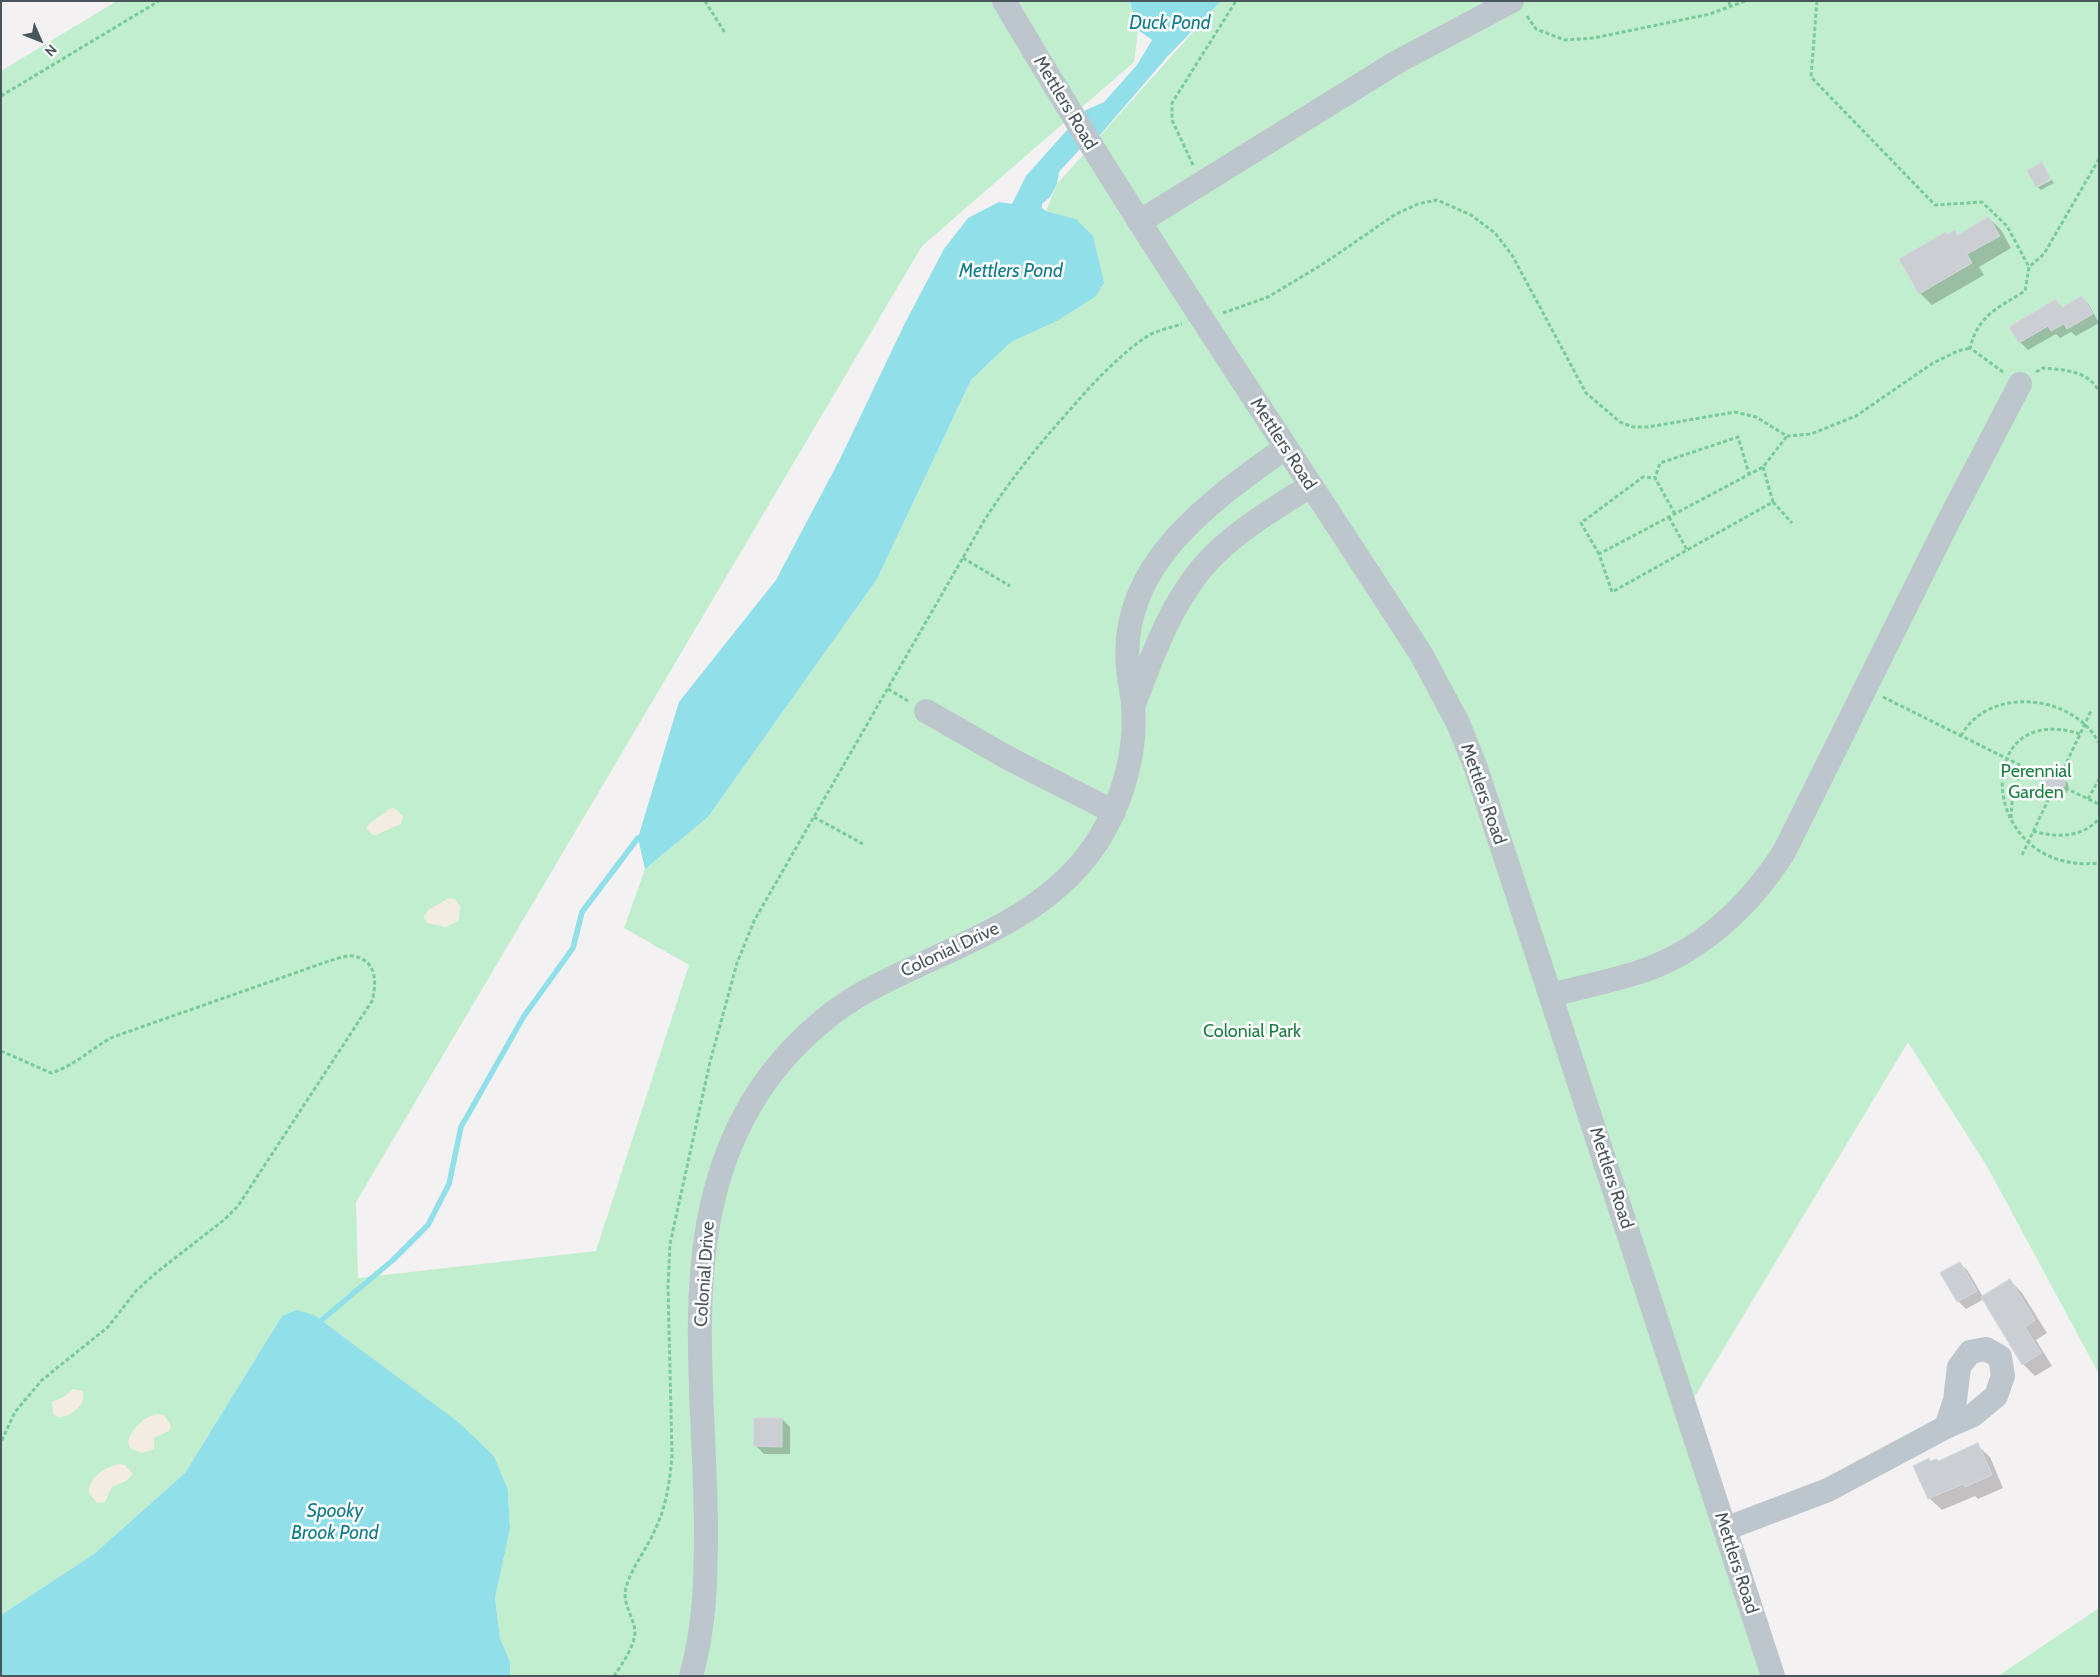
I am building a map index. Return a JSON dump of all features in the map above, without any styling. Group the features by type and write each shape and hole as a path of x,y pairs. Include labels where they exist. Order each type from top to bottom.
{"street":[{"name":"Mettlers Road","path":"1004,1 1093,150 1285,448 1421,654 1458,723 1476,768 1773,1676"},
{"path":"1139,222 1397,62 1517,5"},
{"path":"1551,995 1634,974 1669,959 1724,924 1751,898 1784,852 1946,526 2020,384"},
{"name":"Colonial Drive","path":"691,1676 700,1638 706,1560 702,1267 710,1206 738,1128 771,1074 809,1032 832,1013 891,979 1031,910 1059,888 1082,864 1101,836 1114,812 1128,767 1134,706 1127,665 1128,634 1134,606 1145,581 1162,554 1210,503 1285,448"},
{"name":"Colonial Drive","path":"1134,706 1165,628 1196,576 1217,552 1237,535 1310,486"},
{"path":"926,711 1008,758 1114,812"},
{"path":"1725,1529 1828,1490 1946,1427"}],"path":[{"path":"1,96 159,1"},
{"path":"705,1 725,33"},
{"path":"1201,183 1172,120 1172,103 1236,1"},
{"path":"1728,1 1730,7"},
{"path":"1517,5 1536,29 1565,40 1594,38 1710,14 1745,1"},
{"path":"1817,1 1811,77 1935,205 1982,202 2007,226 2029,267"},
{"path":"1970,348 1974,331 1985,316 2024,291 2029,267 2044,254 2099,159"},
{"path":"1214,315 1268,297 1323,264 1396,214 1418,204 1436,200 1470,215 1495,233 1512,255 1586,393 1620,422 1633,426 1648,427 1697,417 1735,412 1756,417 1787,436 1812,434 1856,416 1934,363 1958,351 1970,348 2020,384 2043,368 2075,371 2096,386 2099,392"},
{"path":"614,1676 632,1641 635,1630 628,1613 625,1594 629,1579 655,1530 670,1481 672,1455 668,1287 670,1244 726,996 754,921 1009,480 1092,385 1144,338 1190,322"},
{"path":"1674,514 1655,478 1660,463 1738,436 1749,474"},
{"path":"1599,554 1763,467 1787,436"},
{"path":"1763,467 1773,502 1792,523"},
{"path":"1655,478 1643,477 1581,523 1599,554 1612,592 1773,502"},
{"path":"1669,517 1687,550"},
{"path":"963,558 1010,586"},
{"path":"1866,689 2046,778"},
{"path":"1961,736 1965,728 1982,715 2012,702 2041,703 2056,706 2085,724 2099,743"},
{"path":"2061,774 2091,711"},
{"path":"2080,734 2056,728 2031,733 2016,744 2007,758 2002,774 2001,788 2003,801 2012,821 2028,842 2043,853 2059,860 2075,863 2099,863"},
{"path":"2012,821 2013,788 2025,768"},
{"path":"2088,799 2099,779"},
{"path":"2065,788 2099,804"},
{"path":"2022,854 2052,792"},
{"path":"814,817 863,844"},
{"path":"2033,831 2052,836 2066,835 2087,829 2099,819"},
{"path":"1,1051 51,1074 65,1069 95,1046 113,1037 329,961 352,956 364,960 373,971 376,985 372,1001 238,1206 224,1220 157,1272 136,1292 108,1327 42,1380 15,1412 1,1442"}],"green space":[{"name":"Colonial Park","path":"117,1 1130,1 1138,30 1134,62 922,246 356,1202 358,1278 596,1251 689,965 624,928 645,869 708,817 877,579 971,380 1011,342 1057,321 1076,219 1046,211 1057,184 1221,1 2099,1 2099,1374 1988,1168 1908,1042 1680,1421 1769,1676 510,1676 510,1662 500,1638 495,1598 510,1529 508,1490 494,1456 282,1316 185,1473 94,1554 1,1615 1,71"},
{"path":"2099,1608 2099,1676 1998,1676"}],"sand":[{"path":"394,808 403,816 401,824 376,835 373,835 366,828 389,809"},
{"path":"449,898 455,899 460,906 459,920 446,927 427,923 424,917 428,910"},
{"path":"73,1389 83,1391 84,1396 80,1406 72,1413 57,1417 53,1413 52,1402 65,1396"},
{"path":"158,1414 164,1415 171,1426 169,1431 154,1438 154,1449 142,1453 130,1448 128,1442 135,1428 148,1417"},
{"path":"119,1464 125,1465 133,1474 126,1481 112,1487 105,1502 97,1503 89,1493 91,1483 103,1470"}],"water":[{"name":"Mettlers Pond","path":"1130,1 1221,1 1167,57 1100,135 1079,150 1059,172 1057,184 1050,197 1042,204 1042,208 1046,211 1076,219 1093,236 1104,283 1096,296 1057,321 1011,342 971,380 877,579 708,817 645,869 638,838 679,702 776,580 840,459 905,323 944,249 968,218 999,202 1012,204 1026,176 1084,111 1104,102 1137,65 1152,40 1138,30"},
{"name":"Spooky Brook Pond","path":"297,1310 314,1315 458,1422 494,1456 508,1490 510,1529 495,1598 500,1638 510,1662 510,1676 1,1676 1,1615 94,1554 185,1473 282,1316"}],"building":[{"path":"2042,162 2051,179 2036,187 2027,171"},
{"path":"1989,217 2000,236 1967,254 1972,263 1919,294 1899,259 1946,232 1947,235 1955,230 1957,235"},
{"path":"2082,296 2093,314 2067,329 2064,324 2051,331 2048,326 2019,343 2009,327 2056,299 2061,308"},
{"path":"2051,773 2059,773 2065,779 2065,787 2059,793 2051,793 2045,787 2045,779"},
{"path":"1960,1262 1977,1291 1957,1302 1940,1273"},
{"path":"2010,1279 2035,1320 2025,1327 2041,1353 2022,1365 1981,1297"},
{"path":"754,1418 782,1418 782,1447 754,1446"},
{"path":"1978,1443 1992,1475 1965,1487 1963,1484 1928,1499 1913,1466 1929,1458 1930,1461 1937,1459 1938,1461"}],"waterway":[{"path":"317,1324 393,1260 428,1225 449,1184 461,1127 524,1016 573,948 582,912 638,838"}],"water label":[{"name":"Duck Pond","path":"1170,23"}],"park label":[{"name":"Perennial Garden","path":"2036,782"}]}
